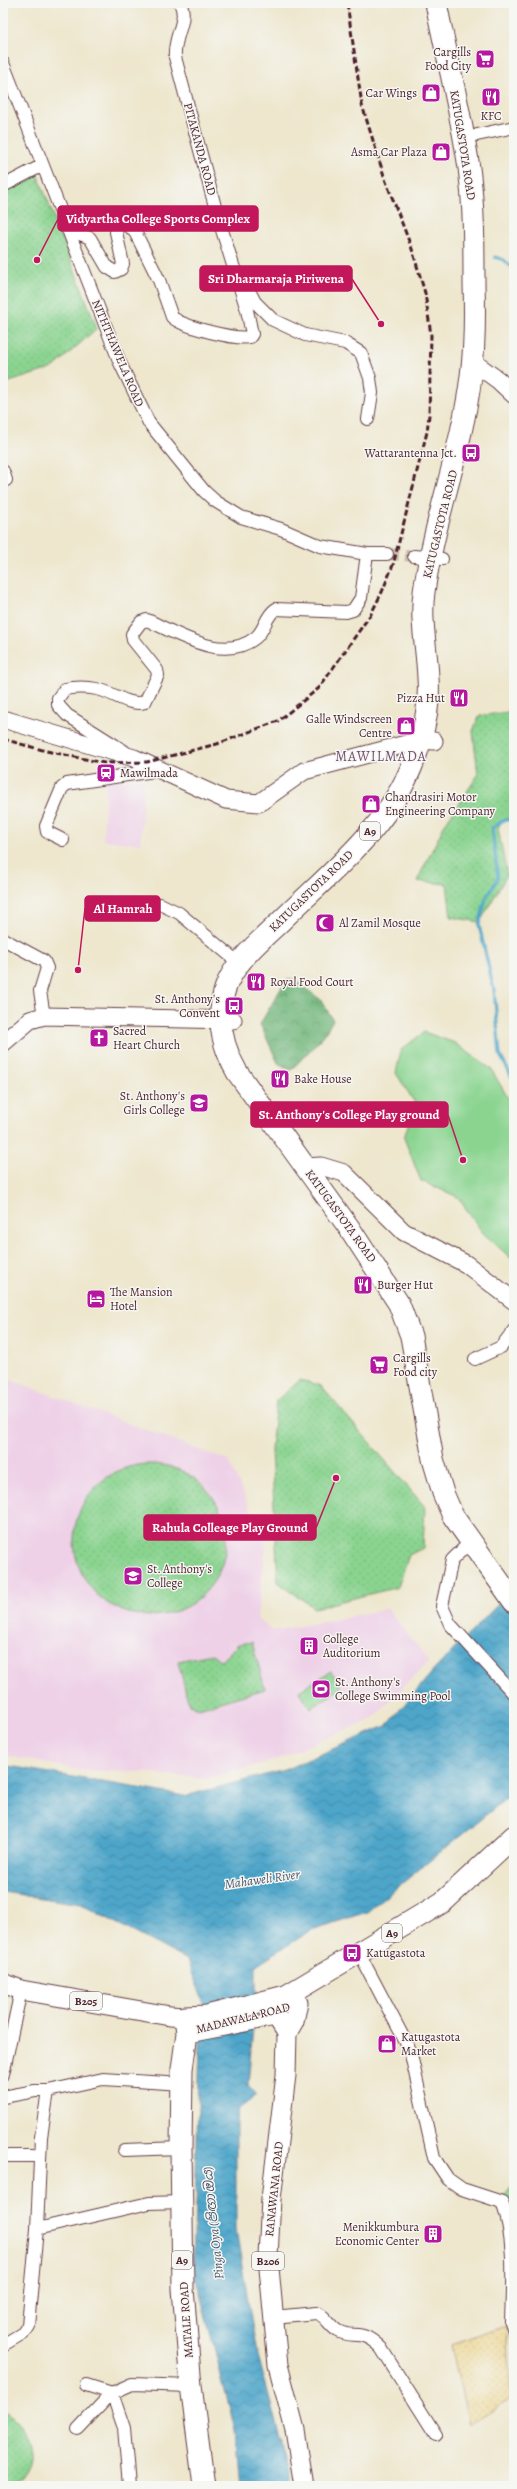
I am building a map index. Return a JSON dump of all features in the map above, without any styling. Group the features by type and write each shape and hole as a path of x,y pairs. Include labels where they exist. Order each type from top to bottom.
{"highway":[{"name":"KATUGASTOTA ROAD","path":"436,3 463,134 472,199 475,302 479,366"},
{"name":"KATUGASTOTA ROAD","path":"449,3 477,135 484,185 487,239 479,366 471,453 428,557 435,605 440,681 439,716 408,776 385,815 352,851 261,940 240,964 225,989 227,1020 246,1063 313,1167 402,1282 416,1310 427,1348 443,1450 451,1483 480,1548"},
{"name":"KATUGASTOTA ROAD","path":"227,1020 239,990 252,968 372,849 407,806 421,780 427,741"},
{"name":"A9","path":"480,1548 514,1581"},
{"name":"A9","path":"480,1548 514,1602"},
{"name":"MADAWALA ROAD","path":"362,1958 443,1902 514,1836"},
{"name":"MADAWALA ROAD","path":"187,2027 272,2012 362,1958 451,1909 514,1850"},
{"name":"MATALE ROAD","path":"187,2027 181,2148 183,2289 191,2386 204,2486"}],"main road":[{"name":"MADAWALA ROAD","path":"3,1983 21,1990 187,2027"},
{"name":"RANAWANA ROAD","path":"272,2012 286,2075 268,2236 268,2272 278,2366 295,2430 304,2486"}],"street":[{"name":"PITAKANDA ROAD","path":"67,229 90,238 107,267 115,272 121,269 123,264 116,232 118,226 123,224 128,225 134,230 148,258 172,317 178,322 197,329 250,337 252,334 247,310 230,255 175,56 176,36 183,22 183,14 180,3"},
{"name":"NITHTHAWELA ROAD","path":"3,63 41,166 120,363 141,410 159,437 204,491 219,504 242,517 281,529 320,546 367,554 387,554"},
{"path":"477,135 514,127"},
{"path":"3,186 41,166"},
{"path":"230,255 255,302 273,320 305,335 345,343 361,353 370,378 372,393 368,419"},
{"path":"479,366 514,395"},
{"path":"134,758 67,714 58,705 58,698 65,689 73,687 97,689 138,704 146,702 158,675 157,670 133,640 132,634 141,622 147,620 190,640 231,650 256,638 270,613 276,609 346,612 353,610 361,598 367,554"},
{"path":"3,719 134,758 226,800 259,804 304,771 427,741"},
{"path":"63,840 48,832 46,826 62,788 67,784 162,770"},
{"path":"160,904 179,913 240,964"},
{"path":"3,939 44,961 47,968 40,991 44,1016"},
{"path":"3,1043 30,1020 44,1016 227,1020"},
{"path":"313,1167 344,1173 404,1232 466,1264 514,1301"},
{"path":"475,1359 501,1347 514,1330"},
{"path":"480,1548 452,1560 442,1606 450,1624 514,1694"},
{"path":"362,1958 410,2050 434,2158 448,2179 462,2189 508,2203 507,2217 513,2267 511,2322 514,2331"},
{"path":"3,2074 21,1990"},
{"path":"3,2097 35,2091 48,2091 103,2079 183,2084"},
{"path":"3,2345 23,2333 28,2325 37,2229 40,2156 48,2091"},
{"path":"124,2150 181,2148"},
{"path":"3,2156 40,2156"},
{"path":"37,2229 149,2203 182,2202"},
{"path":"273,2317 316,2313 321,2314 333,2328 340,2332 365,2335 371,2338 381,2348 436,2435"},
{"path":"78,2429 112,2393 132,2384 191,2386"},
{"path":"86,2385 112,2393"},
{"path":"112,2393 124,2428 129,2486"}],"shaded area":[{"path":"106,780 144,780 140,844 103,840"},
{"name":"St. Anthony's College","path":"3,1377 229,1461 266,1545 257,1618 272,1631 344,1618 387,1608 429,1661 373,1718 275,1760 204,1779 142,1772 80,1770 3,1755"}],"green space":[{"path":"37,173 97,328 53,368 3,384 3,191"},
{"path":"514,711 514,819 502,821 498,828 507,875 480,922 451,917 447,884 417,881 445,824 478,775 473,731 479,716"},
{"path":"293,979 321,1000 333,1020 322,1038 291,1070 278,1063 260,1024 286,980"},
{"path":"424,1032 455,1043 491,1069 514,1108 514,1261 482,1232 458,1197 421,1181 404,1138 415,1103 396,1073 401,1050"},
{"path":"300,1380 320,1385 425,1507 423,1548 409,1555 398,1587 314,1608 278,1582 271,1450 276,1401"},
{"path":"150,1464 179,1470 186,1473 204,1486 217,1504 220,1511 226,1540 220,1569 217,1576 204,1594 186,1607 179,1610 150,1616 121,1610 114,1607 96,1594 83,1576 80,1569 74,1540 80,1511 83,1504 96,1486 114,1473 121,1470"},
{"path":"252,1642 265,1689 199,1708 189,1705 178,1661 212,1654 221,1661 238,1644"},
{"name":"St. Anthony's College Swimming Pool","path":"331,1671 342,1688 311,1708 299,1691"},
{"path":"514,2184 514,2227 513,2214 502,2199"},
{"path":"3,2410 10,2415 23,2431 31,2449 32,2459 30,2468 25,2476 15,2483 3,2486"}],"sand":[{"path":"506,2326 511,2399 469,2425 451,2345"}],"water":[{"path":"514,1588 514,1792 367,1912 312,1930 256,1965 256,1993 248,2085 257,2095 239,2109 236,2121 236,2229 256,2348 285,2457 287,2486 240,2486 235,2429 193,2267 200,2044 205,2006 187,1960 80,1904 3,1892 3,1765 185,1796 284,1770 386,1726 434,1670"}],"waterway":[{"path":"495,257 504,260 514,269"},
{"path":"514,819 502,821 492,828 498,878 486,898 479,925 494,990 500,1055 514,1081"}],"tunnel":[{"path":"387,554 414,556"}],"railway":[{"path":"3,739 46,751 104,763 147,762 217,744 278,721 319,688 371,614 382,592 393,565 427,432 429,415 431,335 425,293 412,249 385,179 362,105 347,3"}],"place":[{"name":"Cargills Food City","path":"485,59"},
{"name":"Car Wings","path":"431,93"},
{"name":"KFC","path":"491,97"},
{"name":"Asma Car Plaza","path":"441,152"},
{"name":"Vidyartha College Sports Complex","path":"37,260"},
{"name":"Sri Dharmaraja Piriwena","path":"381,324"},
{"name":"Wattarantenna Jct.","path":"471,453"},
{"name":"Pizza Hut","path":"459,698"},
{"name":"Galle Windscreen Centre","path":"406,726"},
{"name":"Mawilmada","path":"106,773"},
{"name":"Chandrasiri Motor Engineering Company","path":"371,804"},
{"name":"Al Zamil Mosque","path":"325,923"},
{"name":"Al Hamrah","path":"78,970"},
{"name":"Royal Food Court","path":"256,982"},
{"name":"St. Anthony's Convent","path":"234,1006"},
{"name":"Sacred Heart Church","path":"99,1038"},
{"name":"Bake House","path":"280,1079"},
{"name":"St. Anthony's Girls College","path":"199,1103"},
{"name":"St. Anthony's College Play ground","path":"463,1160"},
{"name":"Burger Hut","path":"363,1285"},
{"name":"The Mansion Hotel","path":"96,1299"},
{"name":"Cargills Food city","path":"379,1365"},
{"name":"Rahula Colleage Play Ground","path":"336,1478"},
{"name":"St. Anthony's College","path":"133,1576"},
{"name":"College Auditorium","path":"309,1646"},
{"name":"St. Anthony's College Swimming Pool","path":"321,1689"},
{"name":"Katugastota","path":"352,1953"},
{"name":"Katugastota Market","path":"387,2044"},
{"name":"Menikkumbura Economic Center","path":"433,2234"}],"district":[{"name":"MAWILMADA","path":"381,756"}],"water label":[{"name":"Mahaweli River","path":"262,1879"},
{"name":"Pinga Oya (පිඟා ඔය)","path":"213,2223"}]}
